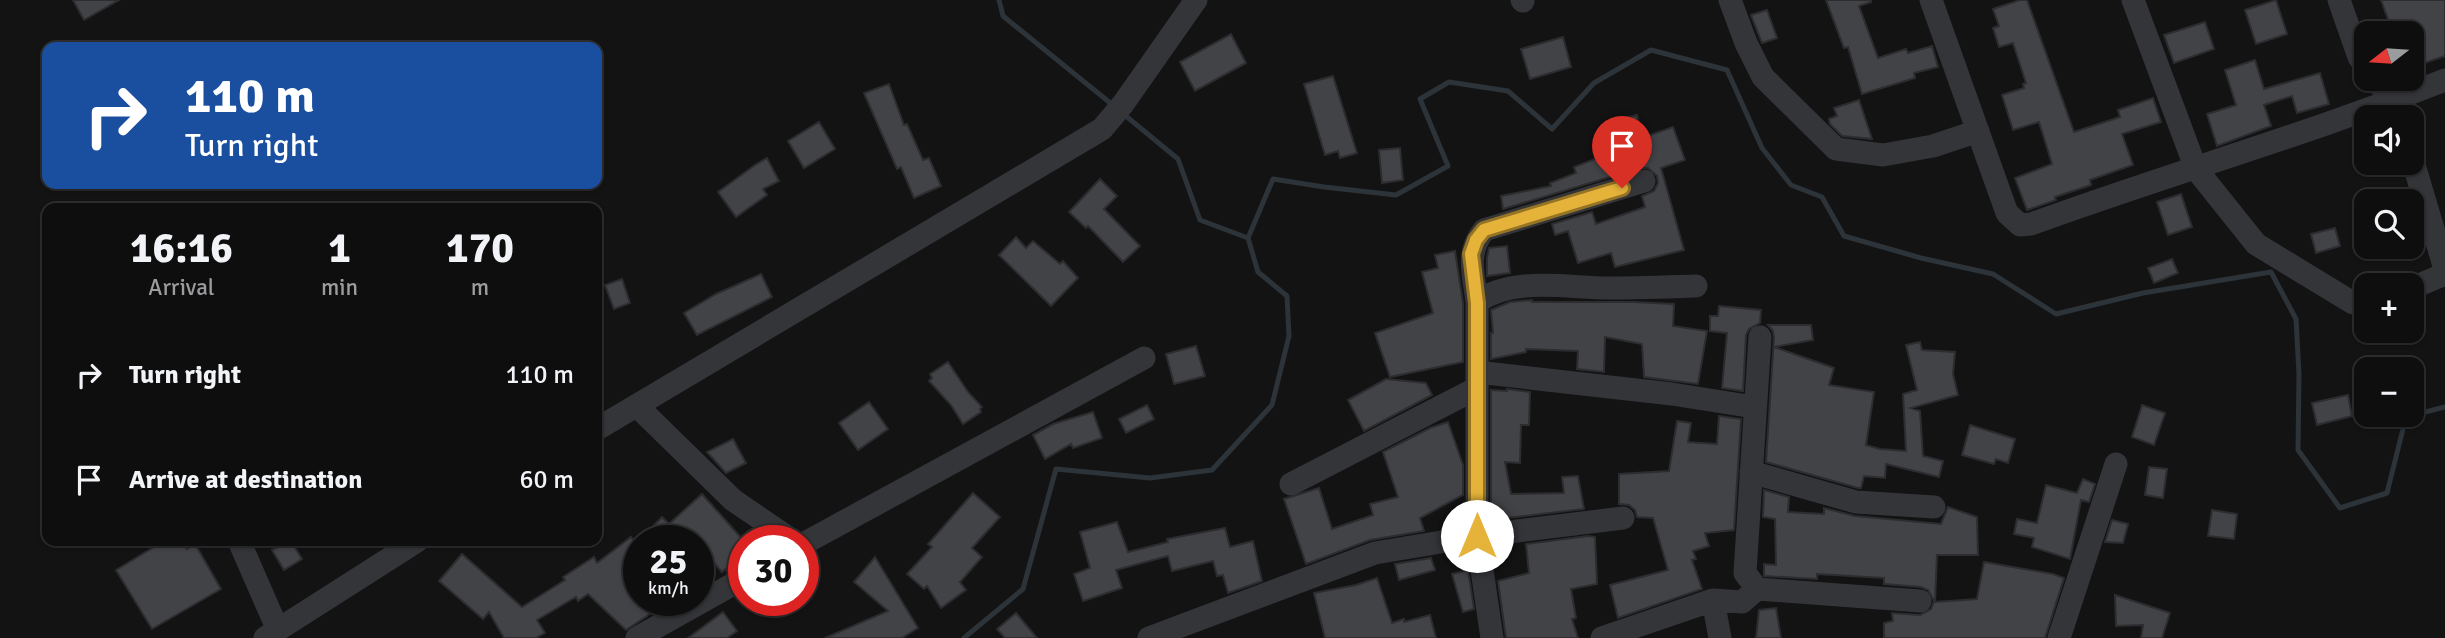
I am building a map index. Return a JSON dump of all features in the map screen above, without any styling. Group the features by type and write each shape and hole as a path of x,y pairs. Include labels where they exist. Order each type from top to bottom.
{"street":[{"path":"602,426 1102,129 1123,104 1196,0"},
{"path":"1730,0 1746,43 1763,77 1836,149 1884,155 1933,146 1978,131"},
{"path":"1931,0 2007,213 2020,225 2031,224 2196,169 2354,122"},
{"path":"2133,0 2196,169 2256,244 2354,303"},
{"path":"2339,0 2354,43"},
{"path":"2404,105 2445,80"},
{"path":"2383,91 2394,105"},
{"path":"2417,175 2445,271 2424,282"},
{"path":"1492,638 1477,536 1477,303 1471,254 1476,240 1484,230 1644,181"},
{"path":"1477,303 1490,293 1526,286 1696,286"},
{"path":"1757,589 1745,573 1760,337"},
{"path":"819,535 1144,358"},
{"path":"1291,484 1477,380 1672,394 1754,407"},
{"path":"637,405 733,500 770,525"},
{"path":"2059,638 2116,464"},
{"path":"1751,472 1856,502 1934,507"},
{"path":"1149,638 1375,553 1477,536 1623,518"},
{"path":"241,546 271,634 410,546"},
{"path":"637,638 728,587"},
{"path":"1602,638 1713,600 1742,602 1757,589 1920,601"},
{"path":"1713,600 1720,638"}],"building":[{"path":"73,0 119,0 84,20"},
{"path":"1826,0 1871,0 1859,6 1878,58 1906,49 1908,53 1932,46 1938,67 1914,73 1915,78 1862,94 1848,47 1844,48"},
{"path":"2027,0 2074,132 2120,117 2118,110 2153,98 2161,122 2122,134 2133,165 2090,180 2091,185 2027,210 2015,178 2052,164 2039,122 2013,130 2002,95 2024,88 2023,84 2026,83 2013,43 1999,47 1993,28 1999,26 1993,9"},
{"path":"2276,0 2287,34 2256,44 2245,10"},
{"path":"2381,0 2445,0 2445,56 2424,63 2424,21 2389,21"},
{"path":"1767,10 1777,38 1762,43 1751,15"},
{"path":"2205,22 2214,49 2174,63 2164,35"},
{"path":"1231,34 1246,63 1195,91 1180,62"},
{"path":"1563,37 1571,67 1530,79 1521,49"},
{"path":"2255,60 2264,89 2320,73 2329,104 2297,113 2292,96 2264,105 2271,126 2217,146 2207,114 2236,105 2225,70"},
{"path":"1333,76 1357,153 1340,158 1338,151 1325,155 1304,84"},
{"path":"889,84 904,125 907,124 923,160 929,158 941,186 914,198 901,167 897,169 864,93"},
{"path":"1859,100 1872,139 1842,136 1830,124 1829,119 1837,116 1834,108"},
{"path":"1637,115 1642,138 1673,127 1685,160 1661,168 1684,250 1615,267 1611,253 1578,263 1568,231 1555,235 1552,224 1592,212 1596,224 1645,207 1642,196 1654,191 1658,183 1657,176 1648,168 1640,168 1503,209 1501,196 1551,186 1550,183 1576,173 1574,167 1621,149 1614,120"},
{"path":"819,122 835,149 804,168 788,141"},
{"path":"1400,148 1403,180 1382,183 1379,150"},
{"path":"767,158 779,181 763,189 767,195 736,217 718,192"},
{"path":"1100,179 1117,196 1104,209 1140,246 1123,262 1088,226 1086,228 1069,212"},
{"path":"2181,194 2192,227 2168,235 2157,202"},
{"path":"2335,228 2340,246 2316,253 2311,234"},
{"path":"1016,237 1026,248 1033,241 1060,264 1063,261 1078,278 1051,306 999,255"},
{"path":"1507,246 1510,273 1487,276 1489,248"},
{"path":"1455,251 1463,303 1463,362 1390,377 1375,333 1433,313 1422,272 1438,268 1435,255"},
{"path":"2172,259 2178,273 2154,283 2148,268"},
{"path":"761,274 772,297 697,335 684,313 716,294"},
{"path":"622,279 630,303 614,309 605,285"},
{"path":"1532,300 1674,304 1673,326 1707,331 1698,384 1644,377 1642,344 1605,337 1604,372 1577,369 1578,351 1526,349 1526,352 1491,359 1491,310 1510,302"},
{"path":"1719,306 1761,310 1760,323 1749,329 1746,335 1743,391 1722,388 1727,333 1710,331 1710,316 1718,316"},
{"path":"1768,325 1811,325 1813,340 1774,347 1834,368 1829,385 1874,392 1866,445 1880,449 1906,451 1903,394 1917,390 1906,345 1920,342 1922,350 1955,352 1953,374 1958,395 1911,408 1920,411 1923,456 1943,461 1939,477 1886,464 1885,478 1864,476 1861,488 1858,488 1766,462 1774,338"},
{"path":"1196,346 1205,376 1174,384 1166,354"},
{"path":"948,362 968,392 982,407 981,412 963,424 951,405 929,381 932,378 930,374"},
{"path":"1386,379 1426,383 1432,395 1364,431 1348,400"},
{"path":"1491,390 1530,392 1529,425 1521,425 1520,463 1505,462 1511,494 1564,493 1562,477 1578,476 1584,509 1491,520"},
{"path":"2348,395 2352,416 2317,425 2312,403"},
{"path":"869,402 888,429 858,450 839,423"},
{"path":"1147,405 1154,419 1126,433 1119,419"},
{"path":"2142,405 2165,413 2154,445 2132,437"},
{"path":"1093,412 1102,438 1073,448 1071,444 1045,459 1033,435 1053,424"},
{"path":"1719,416 1741,419 1734,530 1705,533 1709,546 1693,551 1696,559 1692,560 1702,589 1618,618 1610,585 1668,570 1653,518 1637,517 1635,510 1629,505 1619,504 1619,474 1669,471 1677,421 1691,423 1688,442 1717,444"},
{"path":"1448,422 1463,465 1463,495 1420,518 1424,531 1370,540 1306,564 1284,499 1319,488 1332,529 1373,515 1370,504 1398,497 1383,452"},
{"path":"1970,425 2015,439 2008,463 1996,459 1994,464 1962,455"},
{"path":"733,439 746,463 726,473 707,452"},
{"path":"2149,467 2167,469 2163,498 2145,495"},
{"path":"2083,479 2095,484 2089,502 2081,500 2070,559 2032,547 2034,538 2014,534 2017,519 2037,523 2046,485 2077,493"},
{"path":"1764,490 1789,497 1788,512 1824,514 1824,508 1855,516 1941,524 1948,507 1977,517 1978,555 1937,555 1935,602 1977,599 1984,562 2053,574 2064,578 2045,638 1884,638 1884,623 1893,621 1892,613 1920,615 1931,609 1934,601 1928,590 1884,584 1884,578 1817,574 1817,579 1764,576 1764,564 1776,565 1775,519 1763,517"},
{"path":"973,493 1000,517 972,548 982,557 960,582 966,590 941,608 927,586 924,589 907,574 932,547 928,544"},
{"path":"702,494 730,525 728,567 722,572 714,563 714,525 654,525 662,517 669,524"},
{"path":"2212,510 2237,514 2234,539 2208,536"},
{"path":"2112,520 2128,524 2123,543 2105,542"},
{"path":"1117,522 1128,552 1168,542 1167,539 1225,528 1230,547 1253,541 1262,581 1228,593 1223,575 1217,576 1213,561 1172,571 1168,556 1116,570 1122,588 1083,601 1074,574 1090,568 1080,532"},
{"path":"1595,537 1597,584 1571,589 1576,618 1572,619 1578,638 1506,638 1498,581 1529,573 1526,544"},
{"path":"623,543 623,616 647,616 626,630 588,594 578,601 576,597 537,620 545,633 536,638 504,638 489,612 483,619 439,581 462,554 522,607 565,580 563,577 594,557 597,563"},
{"path":"156,546 186,546 187,549 196,546 221,589 152,629 116,570"},
{"path":"280,546 294,546 302,559 284,570 272,550"},
{"path":"875,557 918,628 902,638 825,638 888,611 854,582"},
{"path":"1431,558 1435,570 1399,580 1395,564"},
{"path":"1468,570 1474,609 1463,612 1452,574"},
{"path":"1377,578 1392,623 1430,615 1436,638 1325,638 1314,593"},
{"path":"2115,595 2170,613 2162,638 2141,638 2143,625 2116,626"},
{"path":"1776,608 1781,638 1756,638 1759,610"},
{"path":"723,612 737,631 727,638 688,638"},
{"path":"1016,613 1037,638 1005,638 997,629"}],"waterway":[{"path":"999,0 1003,16 1114,106"},
{"path":"964,638 1023,589 1056,469 1150,478 1212,470 1272,405 1289,336 1287,296 1258,272 1248,238 1273,179 1396,195 1448,166 1420,99 1449,82 1508,91 1552,129 1594,83 1651,50 1727,70 1762,148 1791,185 1822,197 1844,236 1921,258 1993,274 2056,314 2143,293 2271,272 2296,319 2299,374 2298,450 2340,508 2387,493 2406,417 2445,407"},
{"path":"1121,112 1178,159 1200,220 1248,238"}],"route":[{"path":"1477,536 1477,303 1471,254 1476,240 1484,230 1622,188"}]}
